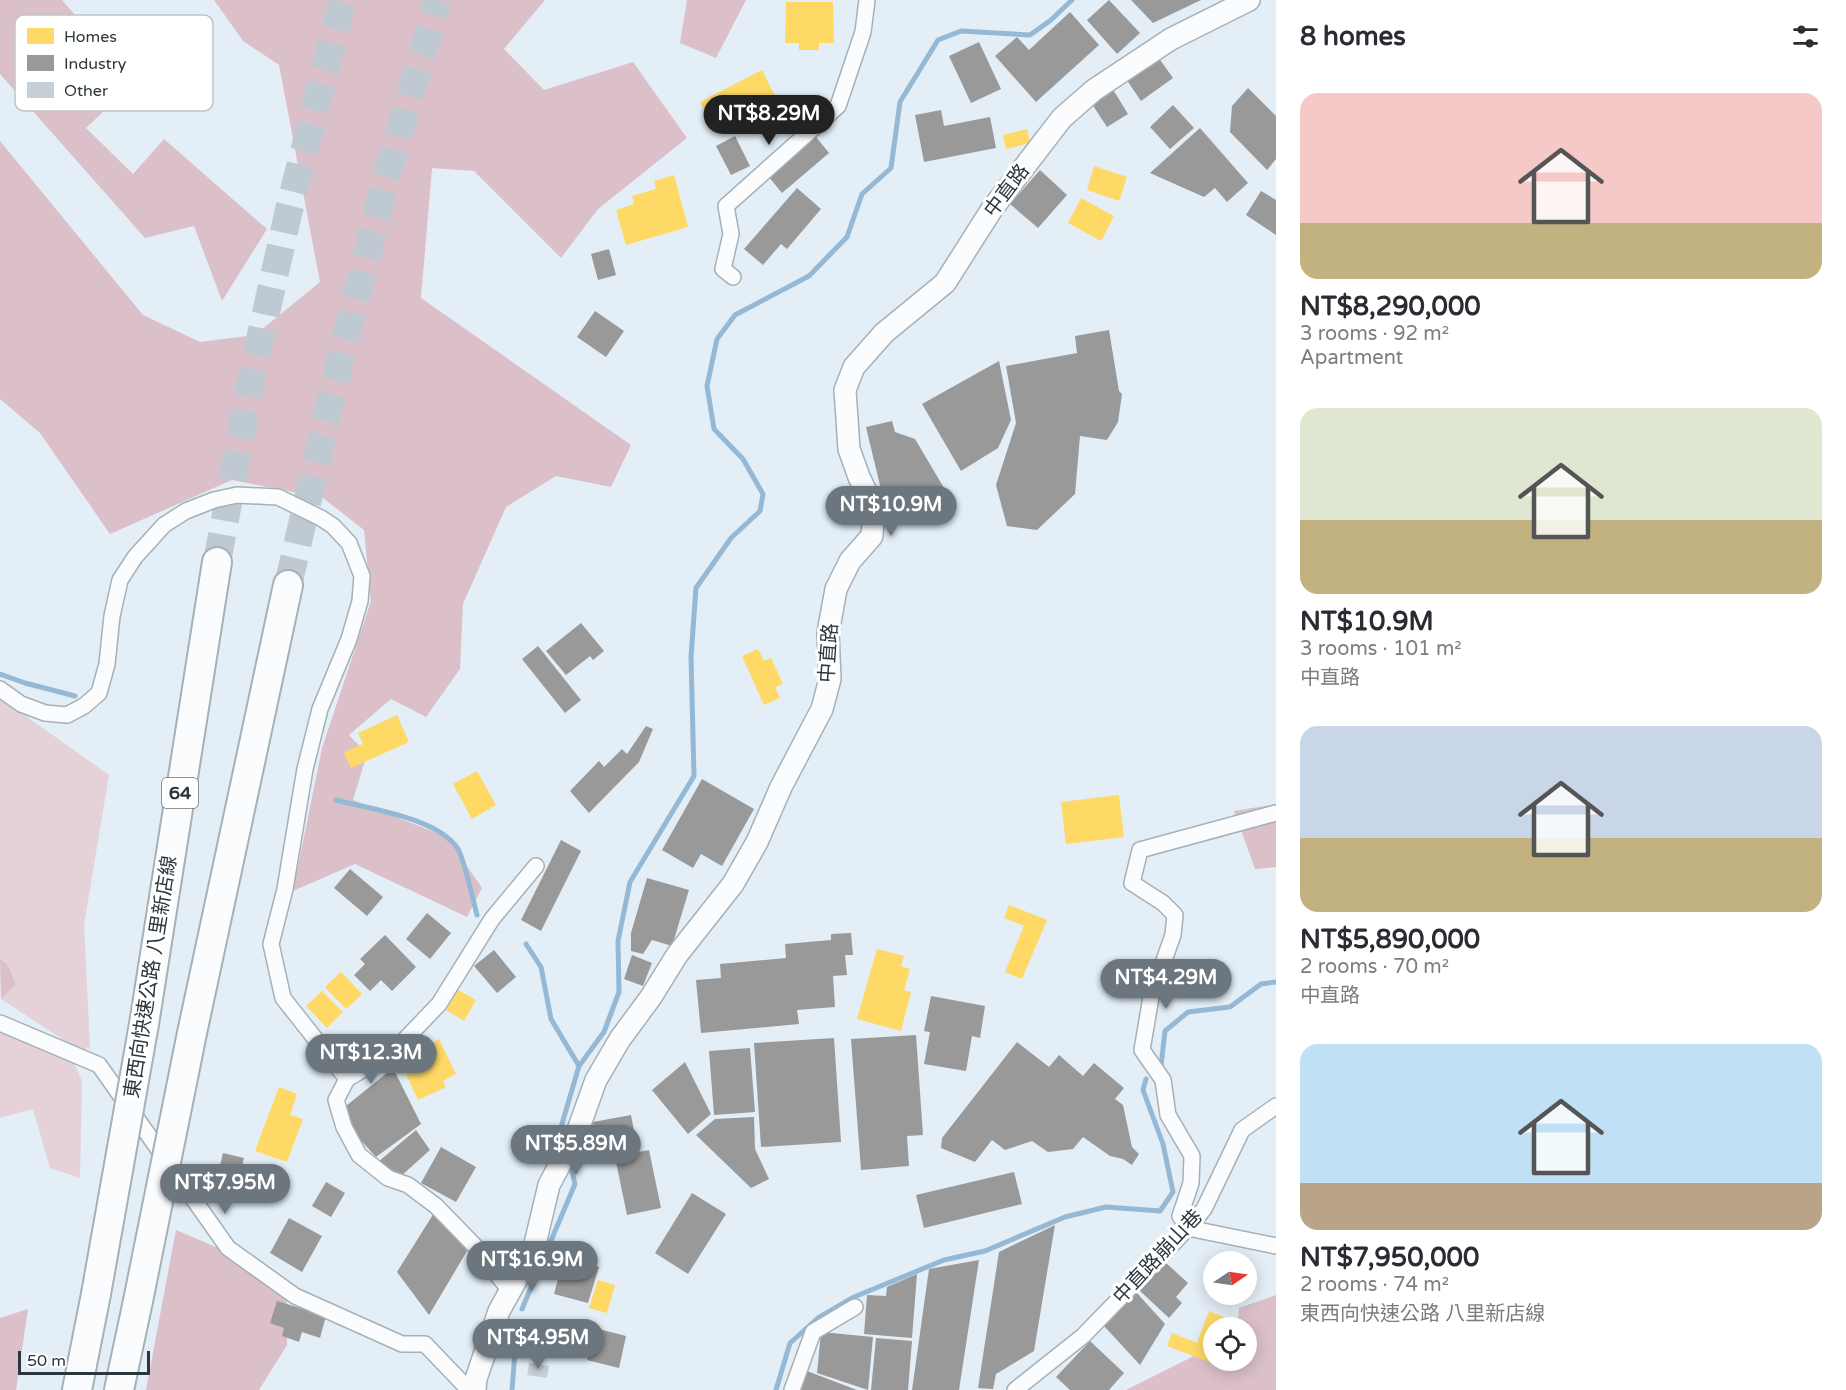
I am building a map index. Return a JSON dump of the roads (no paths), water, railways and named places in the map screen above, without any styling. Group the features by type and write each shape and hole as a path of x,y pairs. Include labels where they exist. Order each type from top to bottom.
{"highway":[{"name":"東西向快速公路 八里新店線","path":"77,1390 144,1024 217,562"},
{"path":"119,1390 192,1033 288,585"}],"street":[{"path":"733,277 723,268 731,234 726,206 838,106 863,32 867,0"},
{"name":"中直路","path":"510,1291 534,1248 549,1185 578,1131 596,1080 620,1039 651,997 677,955 733,884 753,850 781,787 822,709 830,678 828,633 836,589 850,561 872,536 874,507 859,477 849,449 845,390 854,367 884,333 945,283 992,209 1062,118 1094,90 1171,39 1250,0"},
{"path":"0,689 21,705 45,713 67,715 84,706 99,693 120,580 135,557 164,525 186,511 214,500 237,495 278,497 321,518 333,526 349,543 362,576 360,601 349,639 320,709 305,769 285,889 272,944 283,998 347,1079"},
{"path":"1276,813 1140,850 1132,883 1163,903 1175,915 1173,935 1151,997 1142,1050 1163,1080 1168,1115 1192,1156 1191,1183 1180,1216 1188,1228 1276,1246"},
{"path":"475,1390 476,1378 499,1311 510,1291 474,1245 436,1206 408,1185 388,1178 359,1155 344,1127 336,1100 347,1079 394,1051 439,1004 492,919 536,866"},
{"path":"0,1023 99,1065 228,1248 296,1296 402,1344 425,1344 469,1390"},
{"name":"中直路崩山巷","path":"1015,1390 1083,1336 1188,1228 1204,1209 1242,1130 1276,1106"},
{"path":"792,1390 813,1332 855,1307"}],"waterway":[{"path":"560,1149 559,1134 579,1066 604,1032 619,992 618,941 630,882 694,776 691,657 696,588 731,538 760,511 763,494 743,459 714,429 707,386 717,339 735,315 809,276 847,237 862,194 891,168 900,102 938,40 961,31 1030,35 1051,20 1072,0"},
{"path":"0,674 75,696"},
{"path":"336,800 420,822 448,838 460,854 477,915"},
{"path":"526,944 541,967 551,1019 579,1066"},
{"path":"1161,1066 1165,1031 1188,1012 1230,1007 1261,984 1276,982"},
{"path":"776,1390 790,1343 818,1318 854,1297 944,1260 985,1251 1065,1217 1106,1207 1160,1211 1173,1192 1163,1144 1143,1090 1146,1079"},
{"path":"522,1309 575,1184 568,1162"},
{"path":"512,1390 517,1326"}],"tunnel":[{"path":"217,562 252,375 289,210 343,0"},
{"path":"288,585 337,374 387,175 438,0"}]}
